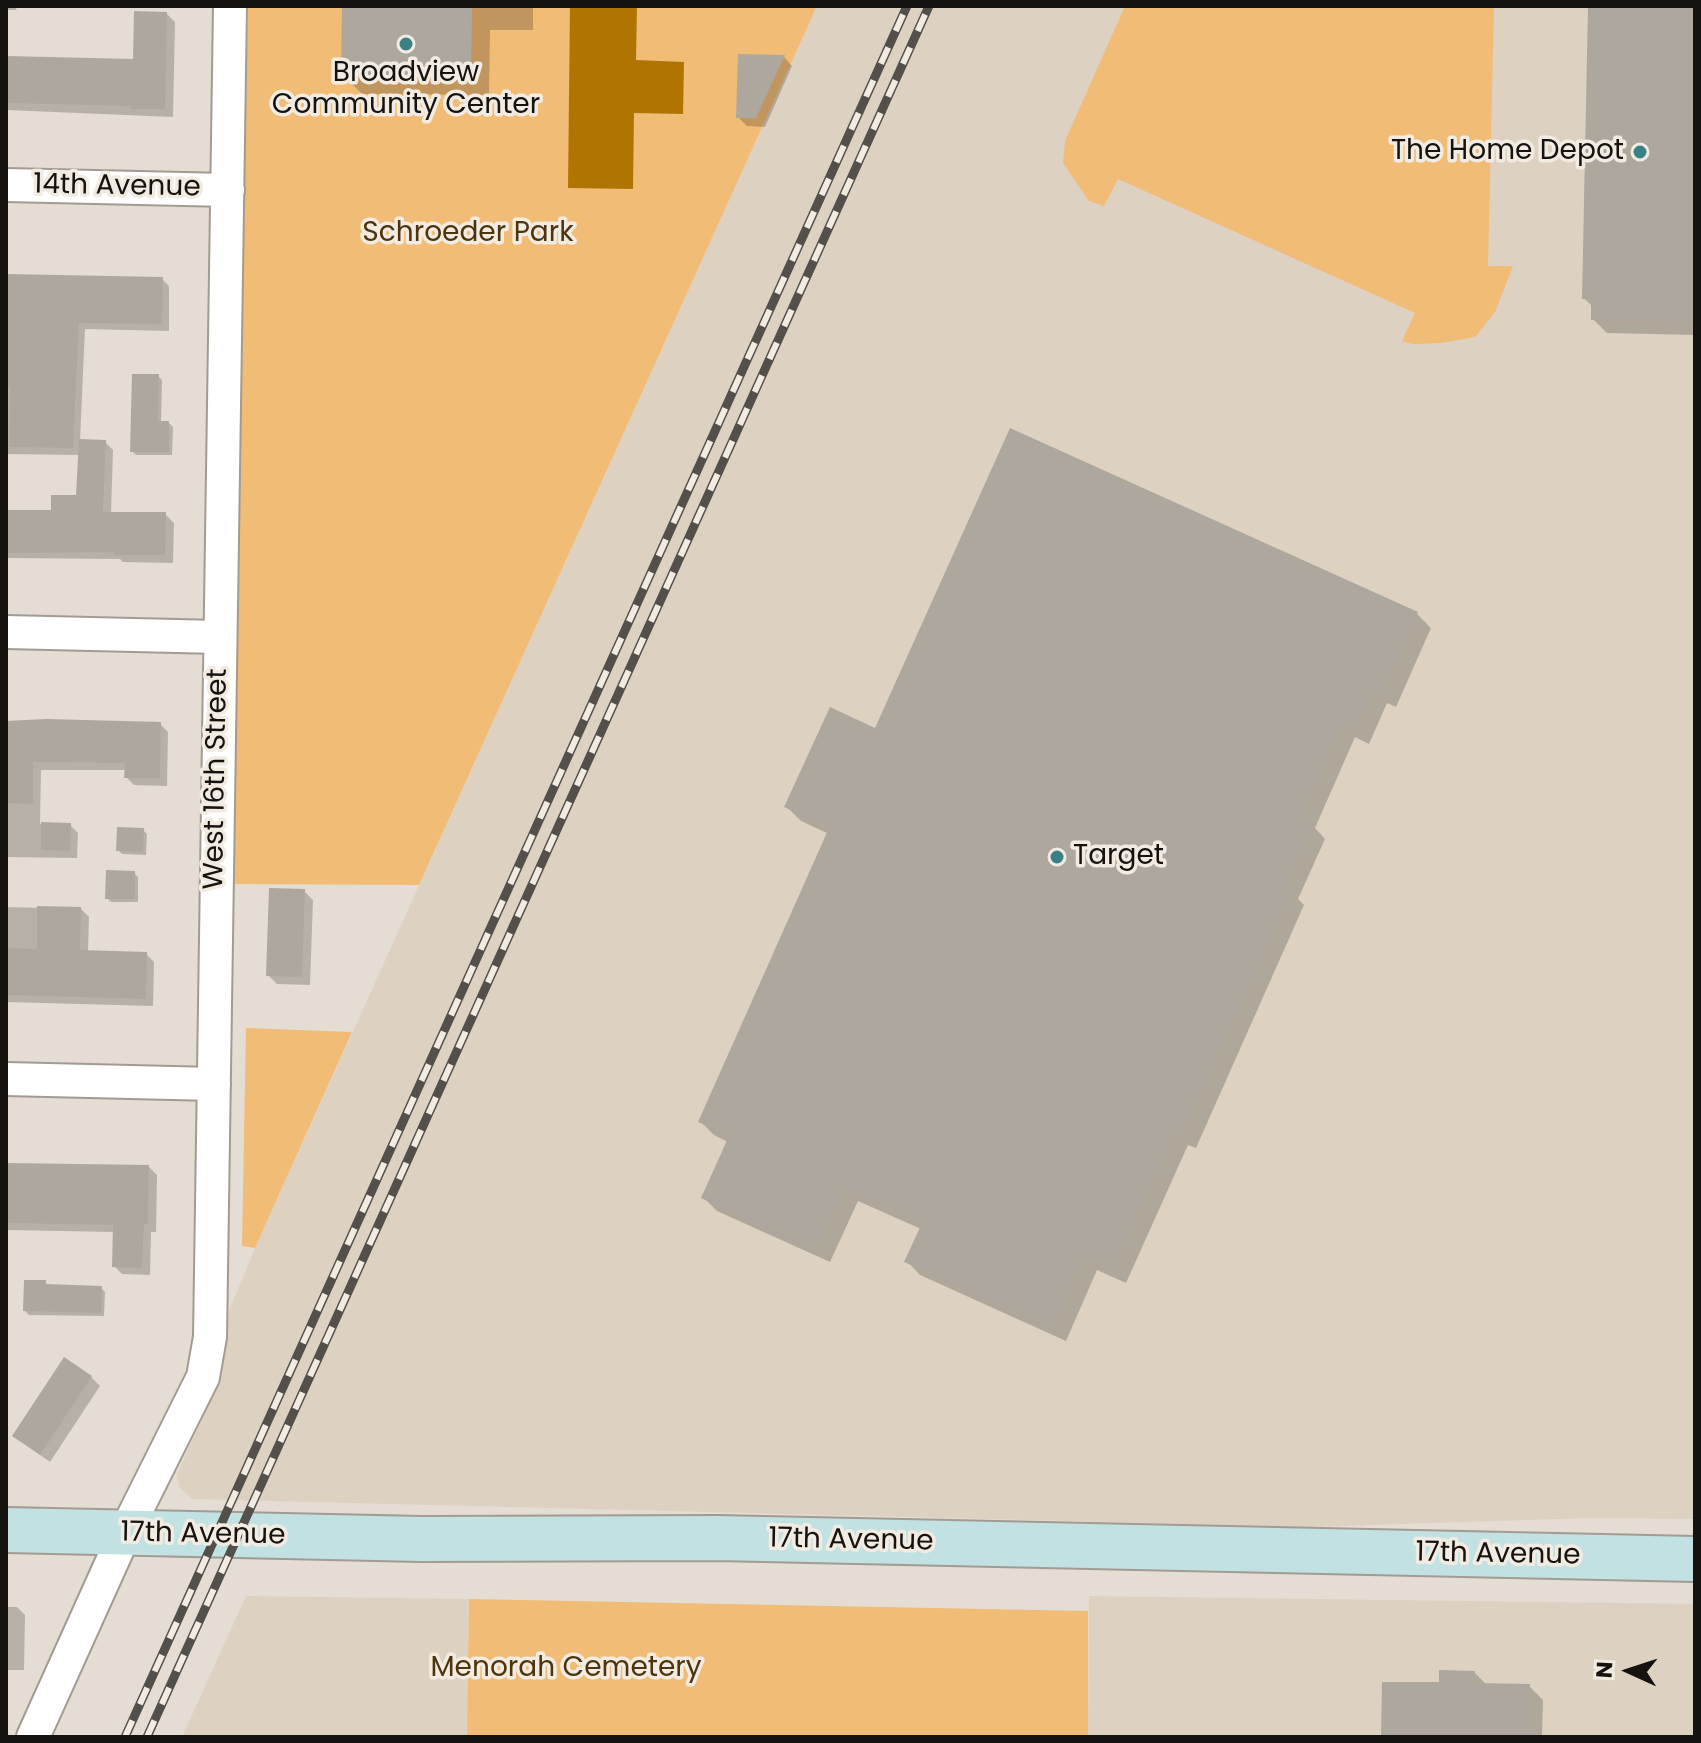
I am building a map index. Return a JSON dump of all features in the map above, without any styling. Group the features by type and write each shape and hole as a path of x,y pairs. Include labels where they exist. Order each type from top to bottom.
{"street":[{"name":"West 16th Street","path":"33,1737 125,1533 203,1377 210,1337 230,6"},
{"name":"14th Avenue","path":"6,185 228,190"},
{"path":"6,632 219,637"},
{"path":"6,1079 214,1084"},
{"name":"17th Avenue","path":"6,1530 422,1539 717,1538 1695,1559"}],"shaded area":[{"path":"570,6 637,6 636,60 684,62 683,114 634,113 633,189 568,188"},
{"path":"817,6 1695,6 1695,1519 1590,1518 1308,1527 192,1499 179,1487 177,1474 222,1376 224,1323 255,1248"},
{"path":"246,1596 469,1599 467,1737 182,1737"},
{"path":"1089,1596 1695,1604 1695,1737 1088,1737"}],"green space":[{"name":"Schroeder Park","path":"248,6 817,6 419,885 230,884"},
{"path":"1125,6 1494,6 1488,266 1513,266 1495,312 1475,337 1441,343 1413,344 1402,341 1415,313 1118,179 1104,206 1089,201 1063,163 1065,141"},
{"path":"246,1028 352,1032 255,1248 242,1246"},
{"name":"Menorah Cemetery","path":"469,1599 1088,1611 1088,1737 467,1737"}],"building":[{"name":"Broadview Community Center","path":"342,6 472,6 471,77 341,76"},
{"name":"The Home Depot","path":"1588,6 1695,6 1695,304 1690,304 1690,322 1591,320 1591,299 1582,299"},
{"path":"134,11 167,12 165,109 6,103 6,56 133,59"},
{"path":"738,54 785,55 756,118 736,118"},
{"path":"6,274 163,277 162,324 79,323 73,448 9,447"},
{"path":"132,374 159,374 158,421 169,421 169,452 130,452"},
{"name":"Target","path":"1010,428 1418,612 1381,694 1373,691 1355,731 1341,725 1300,817 1313,823 1284,886 1292,889 1181,1136 1174,1132 1112,1270 1083,1257 1052,1328 904,1262 922,1223 844,1188 816,1250 701,1198 729,1136 698,1122 829,828 784,807 830,707 875,728"},
{"path":"79,439 106,440 103,512 166,512 165,555 6,553 6,510 51,510 51,495 76,495"},
{"path":"6,721 161,722 160,778 124,778 125,763 33,762 33,804 6,803"},
{"path":"41,822 71,823 70,851 41,850"},
{"path":"117,827 144,828 143,852 116,851"},
{"path":"106,870 135,871 135,899 105,899"},
{"path":"269,888 305,889 302,977 266,976"},
{"path":"37,906 81,907 80,950 147,952 146,999 6,995 6,948 37,949"},
{"path":"6,1163 149,1165 148,1224 144,1224 142,1268 112,1267 113,1225 6,1223"},
{"path":"24,1280 102,1286 101,1313 23,1311"},
{"path":"64,1357 92,1376 40,1455 12,1436"},
{"path":"1439,1670 1475,1671 1475,1683 1530,1684 1529,1737 1381,1737 1382,1682 1439,1682"}],"railway":[{"path":"125,1737 907,6"},
{"path":"147,1737 929,6"}],"place":[{"name":"Broadview Community Center","path":"406,44"},
{"name":"The Home Depot","path":"1640,152"},
{"name":"Target","path":"1057,857"}]}
